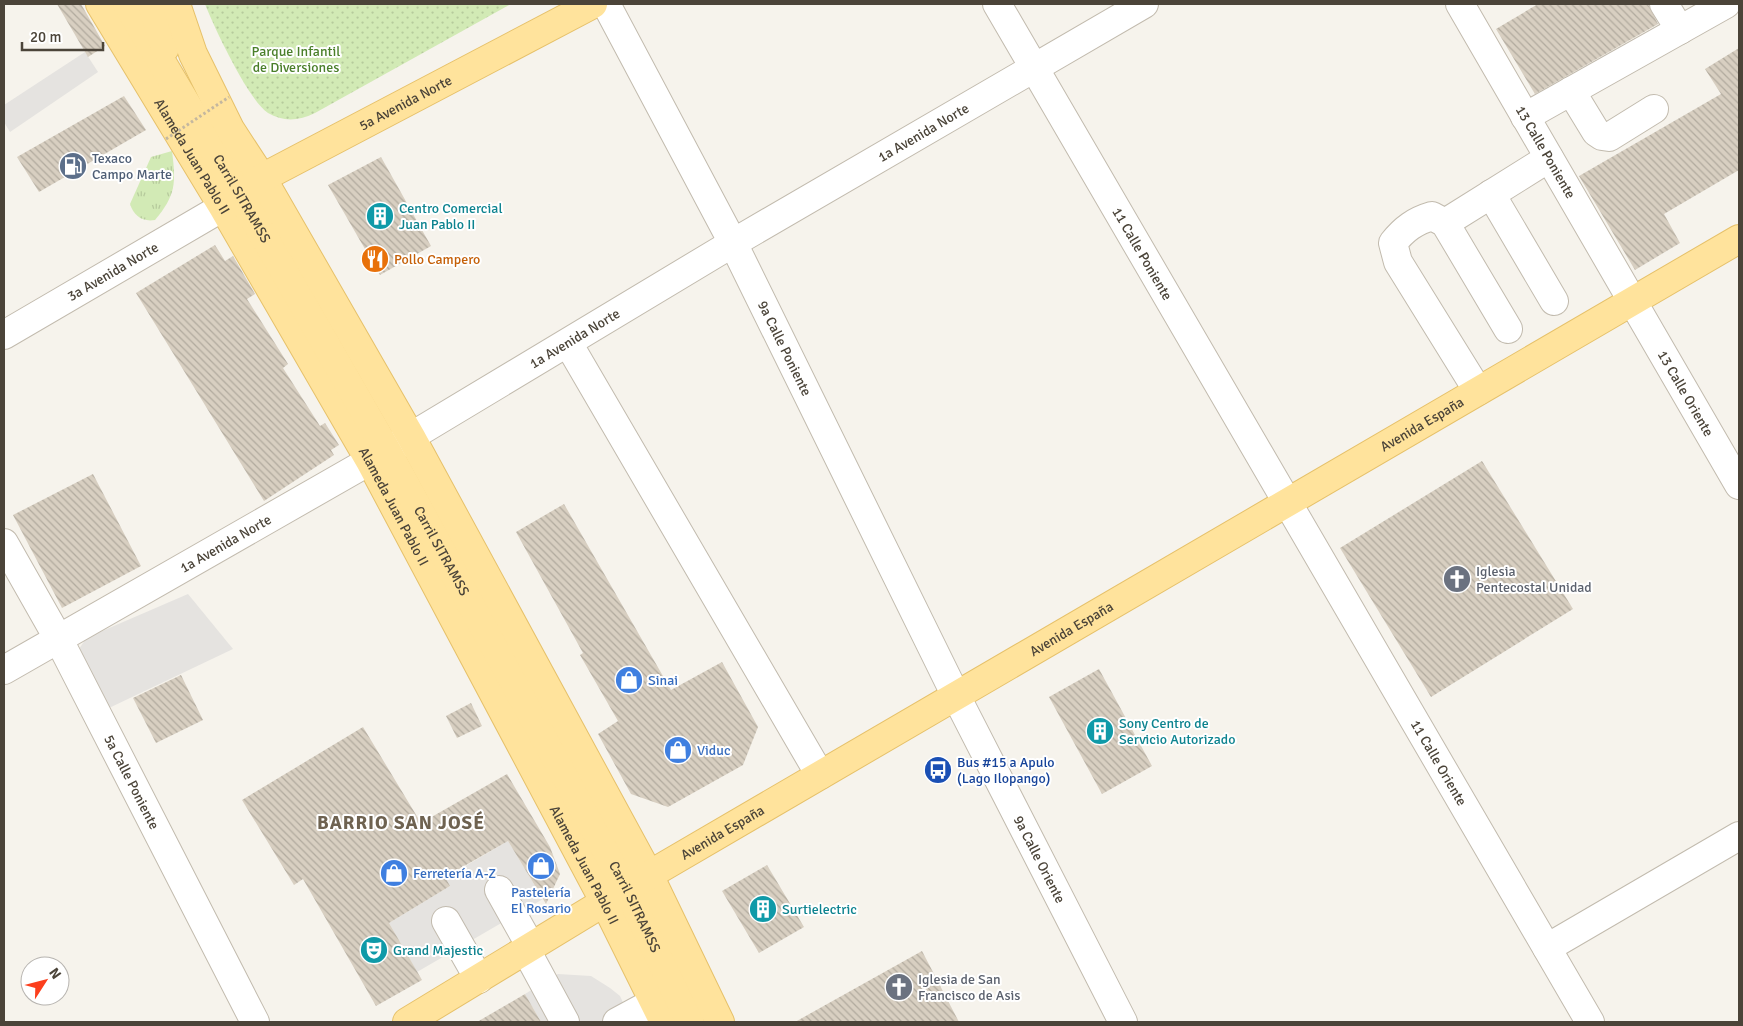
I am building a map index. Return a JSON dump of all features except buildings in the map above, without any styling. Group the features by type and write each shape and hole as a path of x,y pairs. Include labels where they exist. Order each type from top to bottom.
{"main road":[{"name":"Alameda Juan Pablo II","path":"100,4 242,193 411,437 627,888 659,1012"},
{"name":"Carril SITRAMSS","path":"127,4 242,193 379,456"},
{"name":"Carril SITRAMSS","path":"152,4 178,90"},
{"name":"Alameda Juan Pablo II","path":"176,4 194,54 210,91 230,129 242,193"},
{"name":"5a Avenida Norte","path":"242,193 593,4"},
{"name":"Avenida España","path":"407,1022 627,888 1739,239"},
{"name":"Alameda Juan Pablo II","path":"379,456 627,888 720,1022"},
{"name":"Carril SITRAMSS","path":"627,888 690,1022"}],"street":[{"name":"9a Calle Poniente","path":"606,4 733,243 956,696"},
{"name":"11 Calle Poniente","path":"997,4 1288,502"},
{"name":"1a Avenida Norte","path":"4,670 379,456 733,243 1144,4"},
{"name":"13 Calle Poniente","path":"1460,4 1632,302"},
{"path":"1664,4 1680,30"},
{"path":"1525,117 1726,4"},
{"path":"1571,91 1596,132 1602,136 1609,136 1654,109"},
{"path":"1445,223 1549,158"},
{"name":"3a Avenida Norte","path":"4,335 242,193"},
{"path":"1491,194 1554,301"},
{"path":"1478,392 1398,262 1393,243 1403,230 1432,216 1445,223 1508,329"},
{"name":"13 Calle Oriente","path":"1632,302 1739,485"},
{"path":"568,343 820,775"},
{"name":"11 Calle Oriente","path":"1288,502 1590,1022"},
{"name":"5a Calle Poniente","path":"4,543 58,638 255,1022"},
{"name":"9a Calle Oriente","path":"956,696 1123,1022"},
{"path":"1547,948 1739,836"},
{"path":"499,890 565,1022"},
{"path":"446,920 479,979"},
{"path":"618,1022 659,1012"}],"path":[{"path":"166,139 229,97"}],"green space":[{"name":"Parque Infantil de Diversiones","path":"205,4 511,4 315,113 303,118 285,119 268,113 251,94 224,45"},
{"path":"172,151 174,180 171,196 155,220 142,219 136,215 130,204 151,157"}],"shaded area":[{"path":"85,52 98,72 10,132 4,122 4,105"},
{"path":"188,594 233,649 109,708 81,656 79,649 85,640"},
{"path":"508,841 543,899 417,972 389,923 450,886 445,878"},
{"path":"558,974 591,976 610,988 620,996 632,1022 541,1022 525,994"}],"place":[{"name":"Texaco Campo Marte","path":"73,166"},
{"name":"Centro Comercial Juan Pablo II","path":"380,216"},
{"name":"Pollo Campero","path":"375,259"},
{"name":"Iglesia Pentecostal Unidad","path":"1457,579"},
{"name":"Sinai","path":"629,680"},
{"name":"Sony Centro de Servicio Autorizado","path":"1100,731"},
{"name":"Viduc","path":"678,750"},
{"name":"Bus #15 a Apulo (Lago Ilopango)","path":"938,770"},
{"name":"Pastelería El Rosario","path":"541,866"},
{"name":"Ferretería A-Z","path":"394,873"},
{"name":"Surtielectric","path":"763,909"},
{"name":"Grand Majestic","path":"374,950"},
{"name":"Iglesia de San Francisco de Asis","path":"899,987"}],"district":[{"name":"BARRIO SAN JOSÉ","path":"401,822"}]}
